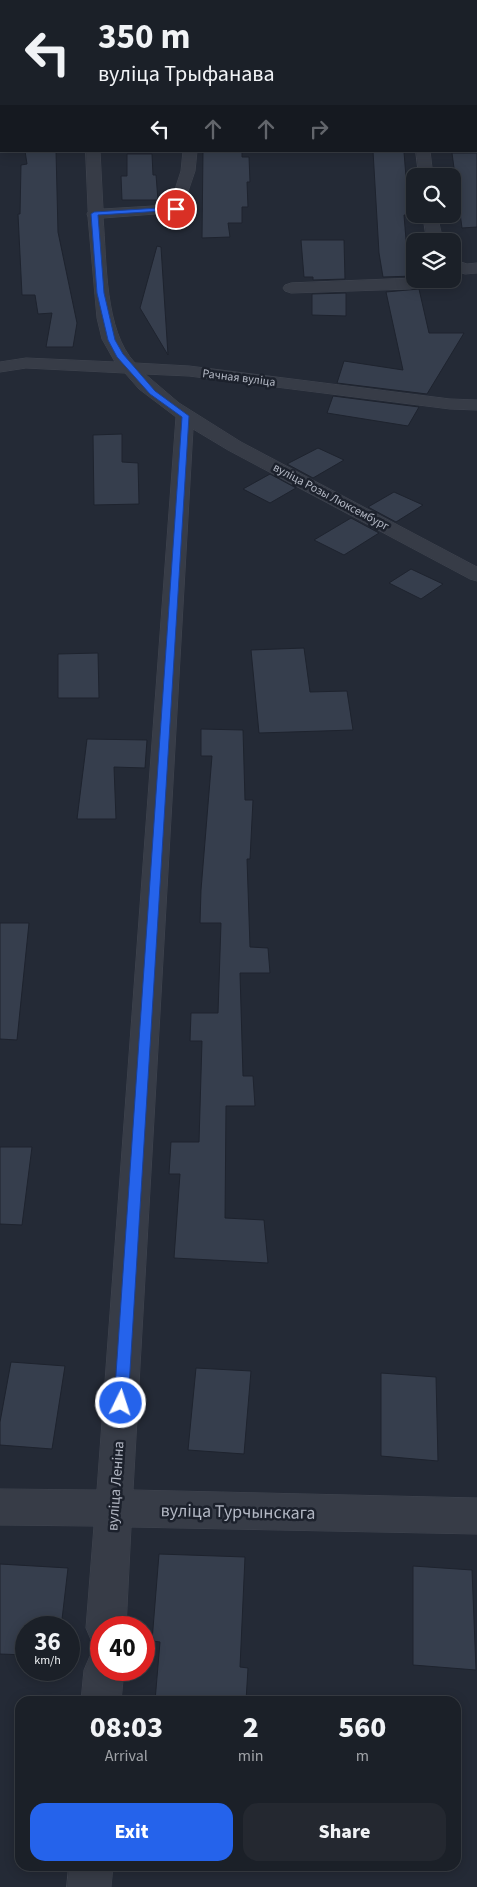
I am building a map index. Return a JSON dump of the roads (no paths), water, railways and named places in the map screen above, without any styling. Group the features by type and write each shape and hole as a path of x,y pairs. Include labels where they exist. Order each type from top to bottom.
{"street":[{"name":"вуліца Розы Люксембург","path":"92,152 94,214 101,293 111,340 120,355 152,392 185,416 255,456 477,575"},
{"path":"94,214 176,209 188,171 190,152"},
{"path":"423,152 425,168"},
{"path":"291,288 406,283"},
{"path":"0,348 26,363"},
{"name":"Рачная вуліца","path":"0,367 26,363 189,371 450,404 477,405"},
{"name":"вуліца Леніна","path":"107,1616 185,416"},
{"name":"вуліца Турчынскага","path":"0,1507 477,1516"},
{"path":"102,1696 103,1681"},
{"path":"89,1887 91,1871"}]}
